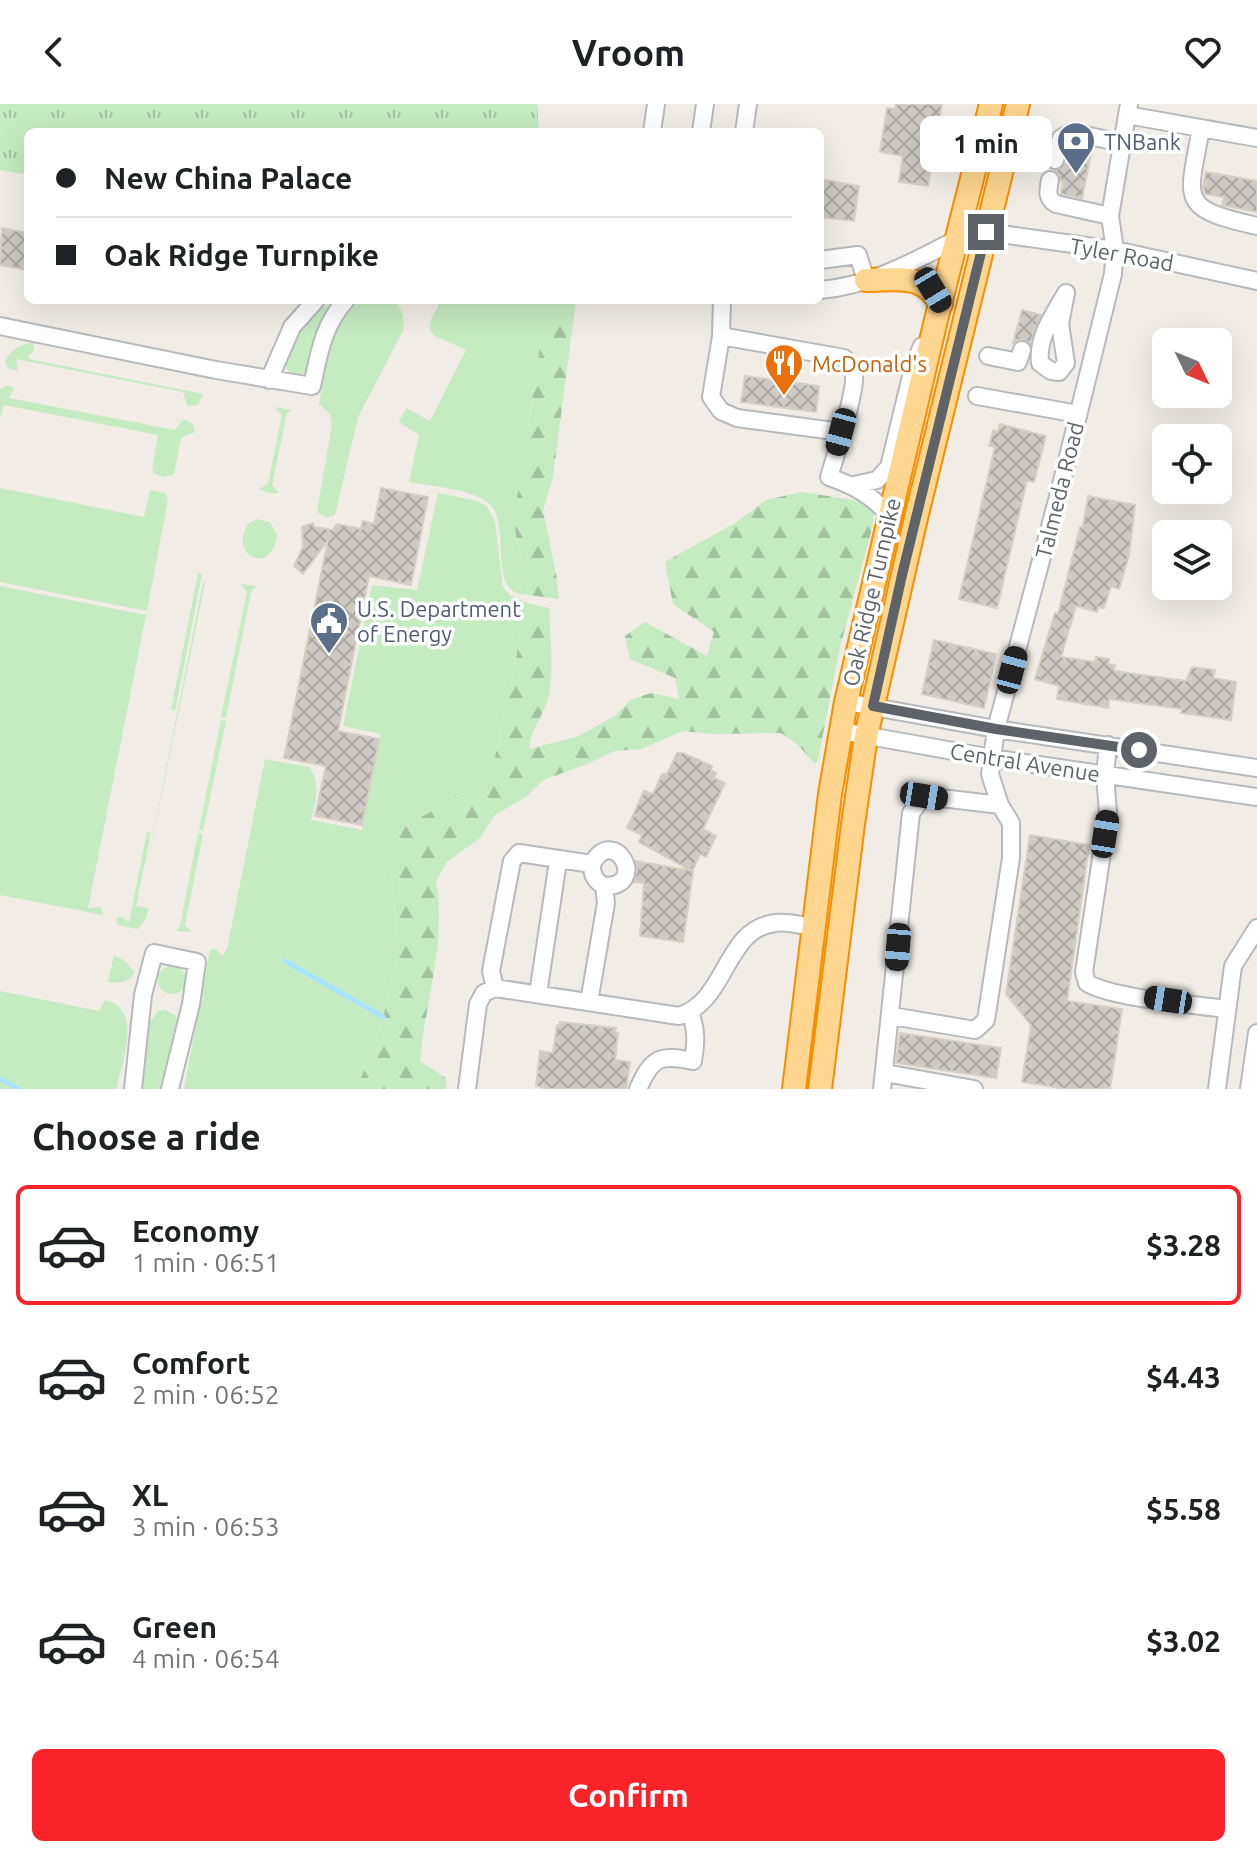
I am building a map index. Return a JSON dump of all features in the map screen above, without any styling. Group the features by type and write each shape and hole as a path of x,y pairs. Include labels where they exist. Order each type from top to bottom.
{"highway":[{"name":"Oak Ridge Turnpike","path":"794,1089 830,794 846,702 991,104"},
{"name":"Oak Ridge Turnpike","path":"820,1089 866,736 902,575 1018,104"},
{"path":"959,238 986,232"},
{"path":"866,280 916,280 933,290 939,312"}],"street":[{"path":"653,128 656,104"},
{"path":"702,128 705,104"},
{"path":"745,128 748,104"},
{"path":"1128,109 1201,128 1257,138"},
{"name":"Talmeda Road","path":"892,1016 975,1030 986,1020 1011,858 1011,823 1000,805 990,774 996,729 1113,274 1115,250 1110,216 1128,109"},
{"path":"1201,128 1190,189 1194,200 1215,217 1257,226"},
{"path":"1055,160 1061,138 1072,132 1121,143"},
{"path":"1050,180 1047,192 1056,204 1110,216"},
{"name":"Tyler Road","path":"986,232 1115,250 1257,281"},
{"path":"824,290 838,289 903,268 959,238"},
{"path":"824,259 858,255 866,280"},
{"path":"269,380 292,327 312,304"},
{"path":"0,326 312,386 325,331 333,314 342,304"},
{"path":"722,304 721,336 711,397 721,411 737,418 841,432"},
{"path":"854,485 877,480 889,467 914,364 939,312"},
{"path":"721,336 844,358 853,370 854,382 829,477 854,485 874,498 889,515"},
{"path":"988,356 1018,362 1022,350"},
{"path":"977,396 1078,414"},
{"name":"Central Avenue","path":"846,702 996,729 1257,768"},
{"name":"Central Avenue","path":"841,731 992,758 1257,797"},
{"path":"1108,745 1105,774 1108,813 1084,972 1087,983 1096,988 1226,1009"},
{"path":"973,1089 884,1081 911,813 924,796 1000,805"},
{"path":"604,851 614,851 622,856 626,873 613,886 604,886 596,881 592,864 596,856 604,851"},
{"path":"495,988 491,971 512,861 519,853 592,864"},
{"path":"538,994 558,861"},
{"path":"589,1002 606,903 604,886"},
{"path":"467,1089 478,1004 484,993 495,988 679,1016 690,1013 704,1002 747,935 776,923 814,927"},
{"path":"1217,1089 1233,966 1257,928"},
{"path":"133,1089 143,995 154,953 197,962 191,1004 170,1089"},
{"path":"638,1089 645,1073 657,1059 668,1056 693,1061 697,1040 696,1026 690,1013"},
{"path":"1249,1089 1257,1033"}],"green space":[{"path":"0,104 537,104 539,128 24,128 24,174 0,170"},
{"path":"329,304 315,333 308,370 300,376 292,376 285,365 295,338 307,322"},
{"path":"357,304 398,304 404,329 358,417 335,515 326,518 317,512 332,424 330,414 319,404 330,348"},
{"path":"439,304 551,304 531,403 515,530 523,569 521,594 511,589 505,580 498,523 495,511 487,502 461,491 409,482 419,435 399,422 406,408 430,421 466,350 435,336 430,331 431,320"},
{"path":"551,304 575,304 553,477 543,511 559,599 521,594 523,569 515,530 516,504 540,347"},
{"path":"34,342 29,359 203,394 198,405 187,406 183,392 16,359 18,371 8,368 5,361 11,353"},
{"path":"8,385 14,388 9,398 175,430 184,419 193,424 195,432 181,438 174,474 162,476 152,470 158,435 4,405 0,419 0,389"},
{"path":"274,407 292,410 287,413 272,485 279,493 269,493 259,489 268,484 282,415"},
{"path":"0,488 144,517 150,490 165,493 168,500 147,611 0,582"},
{"path":"802,492 867,502 874,512 840,647 818,760 815,764 798,745 781,733 683,731 641,749 615,751 543,780 526,797 495,815 480,838 447,862 436,881 439,904 437,949 420,1061 446,1078 446,1089 357,1089 382,1022 399,950 390,864 396,842 404,827 473,787 492,771 516,661 523,602 549,608 551,643 549,692 531,736 529,749 579,736 616,715 630,700 651,693 679,699 675,678 630,659 625,636 645,622 707,656 714,632 673,604 665,562 735,523 766,500"},
{"path":"438,493 487,506 495,522 503,587 511,596 523,601 516,661 492,771 473,787 404,827 390,864 399,950 382,1022 357,1089 184,1089 210,950 215,948 222,956 227,949 265,759 309,767 316,786 311,820 362,830 380,734 343,726 372,585 417,590"},
{"path":"257,519 270,522 277,535 268,556 260,558 247,553 243,545 248,524"},
{"path":"198,573 202,574 175,711 171,710"},
{"path":"203,583 205,583 143,886"},
{"path":"240,584 257,586 251,592 226,717 221,717 247,592"},
{"path":"0,586 146,615 88,908 101,907 103,915 0,895"},
{"path":"221,720 226,721 203,831 199,830"},
{"path":"147,832 151,833 136,906 149,908 146,919 138,929 117,925 116,920 121,916 129,922"},
{"path":"198,833 203,834 185,925 192,932 176,931 180,926"},
{"path":"114,955 125,961 134,972 127,980 108,982"},
{"path":"172,966 182,970 186,980 182,990 172,994 162,990 158,980 162,970"},
{"path":"0,991 99,1011 105,1000 117,1005 124,1014 127,1038 116,1089 0,1089"},
{"path":"166,1010 176,1016 178,1024 159,1089 142,1089 150,1022 158,1011"}],"building":[{"path":"896,104 942,104 928,186 899,182 903,156 880,152 887,108 895,109"},
{"path":"1072,145 1092,149 1082,198 1061,194 1063,183 1055,171 1067,163"},
{"path":"1206,172 1257,181 1257,212 1222,205 1224,197 1205,194"},
{"path":"824,180 859,186 854,221 824,217"},
{"path":"2,228 24,232 24,269 0,265"},
{"path":"1022,310 1041,315 1030,343 1021,339 1013,343"},
{"path":"745,376 819,386 816,412 741,402"},
{"path":"1000,424 1046,436 1034,482 1027,480 997,608 959,599 995,447 989,446 993,430 998,432"},
{"name":"U.S. Department of Energy","path":"381,488 428,497 411,585 369,576 338,731 379,739 362,825 315,816 326,766 284,758 328,540 303,574 294,566 303,547 302,527 313,523 314,527 333,530 337,524 361,529 363,521 374,524"},
{"path":"1088,496 1135,505 1129,555 1119,589 1111,586 1104,608 1098,607 1097,612 1076,606 1061,657 1095,662 1096,657 1109,659 1108,664 1115,665 1114,671 1186,681 1192,667 1215,670 1213,678 1236,682 1231,720 1181,713 1182,709 1109,699 1108,708 1057,699 1059,686 1035,679 1055,613 1058,614 1080,527 1083,527"},
{"path":"934,640 996,654 984,708 922,694"},
{"path":"677,753 712,766 711,770 716,773 714,778 725,783 703,829 716,836 706,857 700,854 692,871 639,842 642,835 627,828 644,791 653,794"},
{"path":"1030,835 1089,845 1067,1001 1122,1009 1110,1089 1066,1089 1022,1082 1031,1025 1006,994"},
{"path":"635,861 693,871 683,942 640,936 644,883 634,882 637,871"},
{"path":"560,1022 616,1028 615,1060 630,1062 626,1089 549,1089 536,1086 540,1051 553,1053"},
{"path":"900,1033 1001,1048 996,1078 896,1063"}],"waterway":[{"path":"285,961 383,1017"},
{"path":"0,1079 19,1089"}],"place":[{"name":"TNBank","path":"1076,175"},
{"name":"McDonald's","path":"784,397"},
{"name":"U.S. Department of Energy","path":"329,655"}],"route":[{"path":"986,232 873,706 996,729 1139,750"}]}
